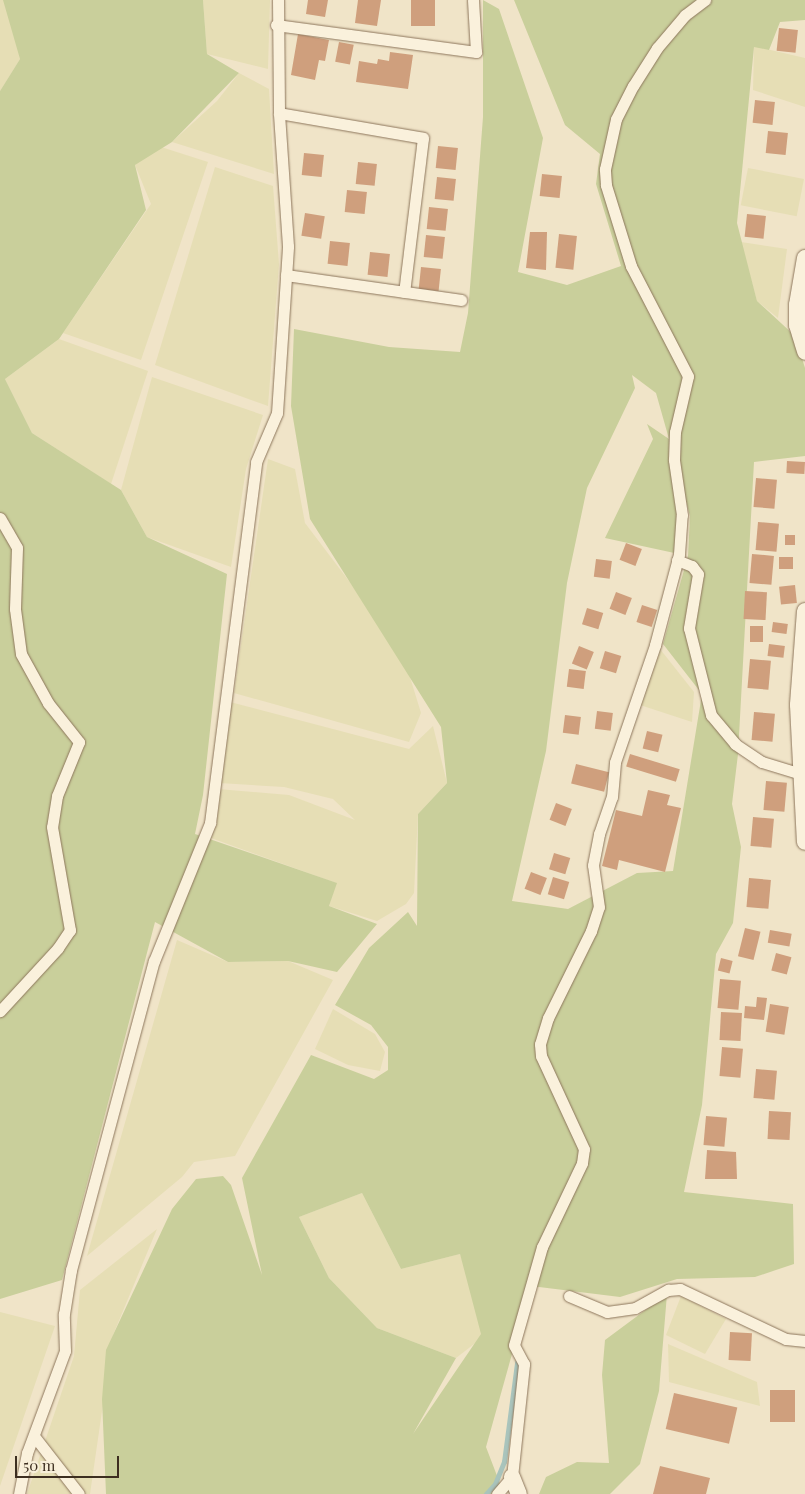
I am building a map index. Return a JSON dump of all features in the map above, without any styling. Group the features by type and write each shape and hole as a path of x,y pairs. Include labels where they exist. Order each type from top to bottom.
{"street":[{"path":"19,1494 34,1436 65,1351 64,1314 71,1270 154,961 210,822 256,462 277,413 288,246 279,113 276,25 278,0"},
{"path":"276,25 476,52 473,0"},
{"path":"519,1494 512,1477 524,1364 514,1345 542,1247 582,1163 584,1149 542,1056 540,1044 548,1018 591,931 599,906 593,865 612,797 615,762 655,645 677,560 682,515 674,460 674,432 688,376 631,266 606,185 605,169 616,119 633,86 657,48 686,16 705,0"},
{"path":"279,113 423,138 404,292"},
{"path":"805,258 797,305 797,325 805,352"},
{"path":"286,275 461,300"},
{"path":"0,518 17,548 15,608 21,654 48,703 79,742 57,796 52,827 64,880 70,930 58,948 0,1011"},
{"path":"677,560 692,566 698,574 689,628 711,715 735,744 762,762 801,774"},
{"path":"805,610 798,705 805,842"},
{"path":"569,1296 607,1312 635,1308 668,1290 680,1289 769,1332 786,1339 805,1341"},
{"path":"34,1436 80,1494"},
{"path":"497,1494 512,1477"}],"shaded area":[{"path":"0,0 12,0 20,59 0,91"},
{"path":"203,0 270,0 268,69 207,54"},
{"path":"754,46 805,58 805,107 753,90"},
{"path":"239,73 269,89 274,174 172,142 217,101"},
{"path":"158,146 208,162 141,360 63,333 151,204 135,165"},
{"path":"215,167 273,186 279,264 268,406 155,365"},
{"path":"748,168 804,179 797,216 741,205"},
{"path":"741,242 787,249 778,318 757,301"},
{"path":"59,339 148,371 111,484 32,433 5,379"},
{"path":"152,377 263,415 246,469 231,567 147,537 121,490"},
{"path":"268,459 295,469 305,523 402,651 421,713 409,742 234,693"},
{"path":"660,649 694,692 692,722 640,705"},
{"path":"230,702 409,749 433,726 447,783 418,814 414,893 406,904 377,921 329,906 336,883 211,838 218,789 289,795 355,820 333,799 284,787 219,783"},
{"path":"177,940 228,962 288,961 333,980 235,1156 194,1162 182,1177 87,1256"},
{"path":"333,1009 375,1034 385,1052 380,1071 348,1065 315,1049"},
{"path":"362,1193 401,1269 460,1254 487,1334 456,1358 377,1328 329,1278 299,1217"},
{"path":"157,1229 113,1335 90,1494 27,1494 74,1356 80,1290"},
{"path":"681,1296 726,1319 705,1354 666,1335"},
{"path":"0,1312 55,1326 0,1486"},
{"path":"668,1344 757,1382 760,1406 669,1382"}],"green space":[{"path":"3,0 203,0 207,54 239,73 172,142 135,165 146,210 59,339 5,379 32,433 121,490 147,537 227,574 203,795 195,834 337,883 329,906 377,924 337,972 288,961 228,962 155,922 62,1280 0,1299 0,91 20,59"},
{"path":"483,0 499,9 543,138 518,272 567,285 621,266 596,184 600,154 565,125 514,0 805,0 805,20 780,22 769,50 754,47 737,223 757,301 795,336 805,368 805,456 754,462 738,754 732,804 741,847 733,923 716,954 702,1105 684,1192 793,1204 794,1264 755,1277 677,1279 620,1297 531,1286 486,1447 504,1494 106,1494 102,1399 106,1350 172,1209 196,1179 223,1176 231,1185 262,1275 242,1178 311,1055 374,1079 388,1070 388,1047 371,1025 335,1005 369,948 408,912 417,926 418,814 447,783 441,727 310,519 291,406 294,329 389,347 460,352 468,313 483,117","holes":["632,375 656,393 669,439 647,424 653,439 605,538 679,554 678,472 690,516 688,556 663,644 702,694 673,871 637,873 568,909 512,901 546,751 567,583 587,488 635,388","362,1193 401,1269 460,1254 481,1334 413,1434 456,1358 377,1328 329,1278 299,1217"]},
{"path":"667,1294 659,1391 640,1464 610,1494 539,1494 546,1477 577,1462 609,1463 602,1375 605,1340"}],"building":[{"path":"308,0 328,0 325,17 306,14"},
{"path":"358,0 381,0 377,26 355,23"},
{"path":"411,0 435,0 435,26 411,26"},
{"path":"779,28 798,30 795,53 777,51"},
{"path":"298,34 329,40 325,61 319,60 315,80 291,75"},
{"path":"339,42 354,45 350,64 335,62"},
{"path":"390,52 413,55 408,89 356,82 359,61 377,64 378,59 389,61"},
{"path":"755,100 775,102 772,125 753,123"},
{"path":"768,131 788,133 786,155 766,153"},
{"path":"438,146 458,148 456,170 436,168"},
{"path":"304,153 324,155 322,177 302,175"},
{"path":"358,162 377,164 375,186 356,184"},
{"path":"542,174 562,176 560,198 540,196"},
{"path":"437,177 456,179 454,201 435,199"},
{"path":"347,190 367,192 365,214 345,212"},
{"path":"429,207 448,209 446,231 427,229"},
{"path":"305,213 325,216 321,239 301,236"},
{"path":"747,214 766,216 763,239 745,237"},
{"path":"530,232 547,232 546,270 526,268"},
{"path":"559,234 577,236 573,270 555,268"},
{"path":"426,235 445,237 443,259 424,257"},
{"path":"330,241 350,243 347,266 328,264"},
{"path":"370,252 390,254 387,277 368,275"},
{"path":"421,267 441,269 439,291 419,289"},
{"path":"787,461 805,462 804,474 786,473"},
{"path":"756,478 777,480 774,509 753,507"},
{"path":"758,522 779,524 776,552 756,550"},
{"path":"785,535 795,535 795,545 785,545"},
{"path":"626,543 642,549 635,566 620,560"},
{"path":"752,554 774,556 771,585 749,583"},
{"path":"779,557 793,557 793,569 779,569"},
{"path":"596,559 612,561 610,579 594,577"},
{"path":"795,585 797,603 781,605 779,587"},
{"path":"745,591 767,592 766,620 744,619"},
{"path":"616,592 632,598 625,615 610,609"},
{"path":"642,605 657,610 652,627 636,622"},
{"path":"587,608 603,613 598,629 582,624"},
{"path":"773,622 788,624 786,634 772,632"},
{"path":"750,626 763,626 763,642 750,642"},
{"path":"769,644 785,646 783,658 768,656"},
{"path":"579,646 594,652 587,670 572,664"},
{"path":"605,651 621,656 616,673 600,668"},
{"path":"750,659 771,661 768,690 747,688"},
{"path":"569,669 586,671 584,689 567,687"},
{"path":"597,711 613,713 611,731 595,729"},
{"path":"754,712 775,714 772,742 752,740"},
{"path":"565,715 581,717 579,735 563,733"},
{"path":"647,731 663,735 658,752 643,748"},
{"path":"630,754 680,769 676,782 626,766"},
{"path":"576,764 609,772 604,792 571,783"},
{"path":"766,781 787,783 784,812 763,810"},
{"path":"648,790 670,795 667,805 681,808 665,872 619,860 617,870 602,866 616,810 642,816"},
{"path":"556,803 572,809 565,826 550,820"},
{"path":"753,817 774,819 771,848 750,846"},
{"path":"554,853 570,858 565,874 549,869"},
{"path":"531,872 547,878 540,895 525,889"},
{"path":"553,877 569,882 564,899 548,894"},
{"path":"749,878 771,880 768,909 746,907"},
{"path":"745,928 761,932 754,960 738,956"},
{"path":"770,930 792,934 789,947 768,943"},
{"path":"776,953 791,957 787,975 771,970"},
{"path":"721,958 733,961 729,974 718,971"},
{"path":"720,979 741,981 738,1010 717,1008"},
{"path":"757,997 767,998 764,1020 744,1018 745,1006 756,1007"},
{"path":"770,1004 789,1007 784,1035 766,1032"},
{"path":"721,1012 742,1013 741,1041 720,1040"},
{"path":"722,1047 743,1049 740,1078 719,1076"},
{"path":"756,1069 777,1071 774,1100 753,1098"},
{"path":"769,1111 791,1112 790,1140 768,1139"},
{"path":"706,1116 727,1118 724,1147 703,1145"},
{"path":"707,1150 736,1152 737,1179 705,1179"},
{"path":"730,1332 752,1333 751,1361 729,1360"},
{"path":"770,1390 795,1390 795,1422 770,1422"},
{"path":"674,1393 737,1408 729,1444 666,1429"},
{"path":"660,1466 710,1478 706,1494 653,1494"}],"waterway":[{"path":"486,1494 495,1484 504,1462 517,1363"}]}
